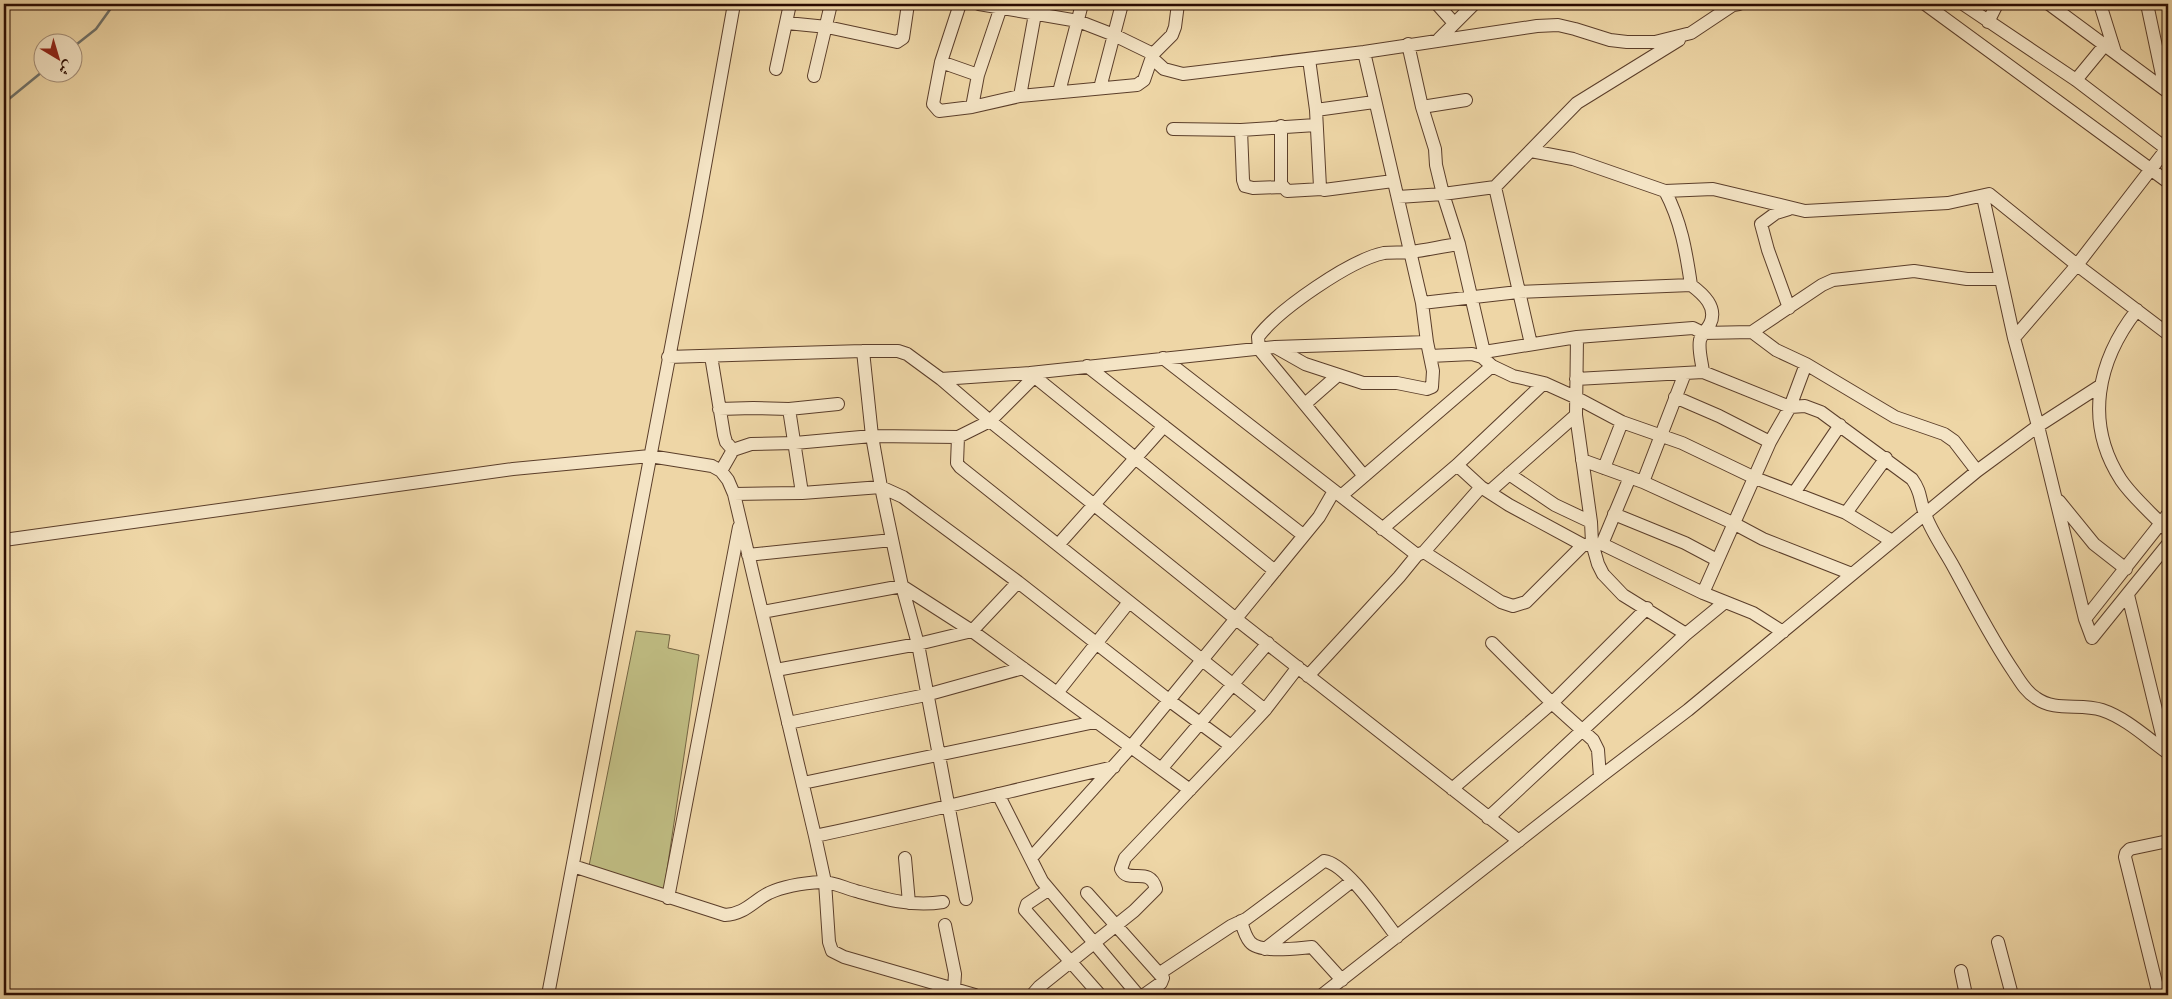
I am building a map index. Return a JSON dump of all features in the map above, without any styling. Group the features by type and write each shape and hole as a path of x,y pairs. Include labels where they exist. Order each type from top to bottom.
{"street":[{"path":"548,995 696,216 734,4"},
{"path":"776,68 788,23 790,4"},
{"path":"814,76 831,4"},
{"path":"788,23 827,27 897,42 903,38 908,4"},
{"path":"960,4 941,62 933,104 939,111 972,107 1020,96 1138,85 1144,80 1153,56 1172,35 1178,4"},
{"path":"979,4 1001,5 1035,14 1078,21 1114,35 1153,56 1164,70 1183,74 1364,52 1439,39 1537,26 1566,27 1610,40 1627,42 1655,42 1691,33"},
{"path":"1058,92 1082,4"},
{"path":"1100,88 1122,4"},
{"path":"1437,4 1454,24"},
{"path":"1439,39 1474,4"},
{"path":"1398,197 1443,194 1495,187 1577,103 1735,4"},
{"path":"1926,4 1940,8 2168,182"},
{"path":"1963,4 2076,80 2168,149 2150,169 2077,265 2014,338"},
{"path":"1988,22 1997,4"},
{"path":"2049,4 2166,91"},
{"path":"2100,4 2110,49"},
{"path":"2147,4 2166,91"},
{"path":"972,107 978,75 1001,5"},
{"path":"1020,96 1035,14"},
{"path":"1408,44 1422,107 1435,149 1436,165 1443,194 1459,244 1486,358"},
{"path":"2076,80 2110,49"},
{"path":"1275,348 1305,364 1363,383 1397,384 1427,389 1432,387 1430,356 1422,303 1374,102 1364,52"},
{"path":"1309,59 1316,110 1319,184 1322,189"},
{"path":"941,62 978,75"},
{"path":"1422,107 1466,100"},
{"path":"1316,110 1374,102"},
{"path":"1281,126 1280,181 1287,191 1393,181"},
{"path":"1173,130 1241,130 1281,126 1316,126"},
{"path":"1241,130 1243,180 1245,186 1252,188 1283,187"},
{"path":"1531,151 1573,159 1665,191 1713,189 1789,209 1805,211 1948,203 1983,197 1989,194 2077,265 2168,334"},
{"path":"1495,187 1531,344"},
{"path":"1665,191 1679,220 1691,285"},
{"path":"1983,197 2014,338 2056,497 2085,619 2092,637 2094,638 2168,544"},
{"path":"1789,209 1776,213 1761,224 1768,250 1789,308"},
{"path":"1364,476 1259,349 1258,338 1276,318 1336,275 1360,262 1384,253 1410,252 1459,244"},
{"path":"1032,858 1114,767 1170,701 1337,493 1364,476 1486,358 1531,344 1577,337 1693,328 1703,333 1752,332 1814,290 1833,280 1914,271 1967,279 2001,279"},
{"path":"1422,303 1518,292 1691,285 1704,295 1712,311 1710,324 1703,333 1700,343 1703,372"},
{"path":"2085,619 2166,523 2122,481 2104,444 2101,422 2100,386 2107,360 2117,338 2137,310"},
{"path":"1752,332 1776,350 1806,364 1895,418 1944,434 1954,441 1977,471"},
{"path":"1577,337 1576,415 1591,522 1592,544 1601,569 1612,584 1623,594 1686,634"},
{"path":"941,379 1032,375 1087,366 1259,349 1427,342"},
{"path":"668,357 898,351 907,354 941,379 990,421 1236,619 1268,642 1308,676 1519,841"},
{"path":"863,352 872,436 881,487 902,586 918,644 926,695 966,899"},
{"path":"1430,356 1472,354 1486,358 1514,376 1544,383 1622,422 1682,443 1755,478 1846,513 1892,541"},
{"path":"711,356 726,442 733,450"},
{"path":"1163,358 1382,529 1501,602 1513,606 1526,602 1592,544 1614,514 1630,477"},
{"path":"1703,593 1770,442 1790,407 1806,364"},
{"path":"1087,366 1303,535"},
{"path":"1576,379 1703,372 1790,407 1805,406 1814,408 1886,458 1918,486 1924,514 1984,623 2026,689 2035,698 2044,703 2059,706 2090,706 2104,711 2134,727 2167,752"},
{"path":"1642,482 1685,373"},
{"path":"721,471 733,450 751,444 795,443 872,436 958,436 990,421 1032,375"},
{"path":"1032,375 1275,570"},
{"path":"1305,404 1338,375"},
{"path":"1382,529 1457,465 1544,383"},
{"path":"1322,995 1688,710 1977,471 2038,426 2100,386"},
{"path":"1675,397 1719,416 1770,442"},
{"path":"719,409 789,409 838,404"},
{"path":"789,409 802,493"},
{"path":"1308,676 1399,577 1485,490 1509,474 1576,415"},
{"path":"1604,468 1622,422"},
{"path":"1794,493 1840,425"},
{"path":"1058,545 1164,426"},
{"path":"958,436 957,463 960,468 1265,710"},
{"path":"4,540 513,469 650,456 712,466 721,471 728,480 734,494 825,882 829,942 832,951 844,957 975,995"},
{"path":"1846,513 1886,458"},
{"path":"1582,460 1642,482 1733,523 1763,539 1852,574"},
{"path":"1457,465 1485,490 1592,544 1753,613 1783,632"},
{"path":"1509,474 1555,505 1591,522"},
{"path":"734,494 802,493 881,487 910,502 1018,582 1170,701 1231,746"},
{"path":"2056,497 2094,544 2126,569"},
{"path":"1614,514 1686,543 1717,560"},
{"path":"668,898 740,521"},
{"path":"748,555 892,540"},
{"path":"776,670 918,644 972,631 1018,582"},
{"path":"762,612 902,586 972,631 1190,790"},
{"path":"2128,595 2167,752"},
{"path":"1057,693 1129,602"},
{"path":"1488,818 1686,634 1725,602"},
{"path":"1452,789 1552,703 1646,608"},
{"path":"1161,769 1268,642"},
{"path":"1492,643 1596,744 1600,777"},
{"path":"1032,995 1039,987 1116,925 1156,889 1155,884 1147,877 1126,875 1121,869 1130,851 1265,710 1298,667"},
{"path":"788,723 926,695 1023,668"},
{"path":"803,783 1095,722"},
{"path":"815,836 948,808 998,794 1114,767"},
{"path":"998,794 1048,890 1138,995"},
{"path":"2159,995 2125,857 2130,849 2168,841"},
{"path":"905,858 909,904"},
{"path":"1160,973 1254,914 1324,861 1334,864 1352,881 1397,937"},
{"path":"573,866 668,898 726,915 747,910 767,894 779,889 792,885 825,882 909,904 943,902"},
{"path":"1265,949 1352,881"},
{"path":"1048,890 1028,904 1025,910 1100,995"},
{"path":"1087,893 1163,978 1161,983 1144,995"},
{"path":"1241,921 1244,932 1250,942 1265,949 1312,947 1342,980"},
{"path":"945,925 955,974 954,989"},
{"path":"1998,942 2012,995"},
{"path":"1962,971 1966,995"}],"shaded area":[{"path":"636,631 670,635 668,648 699,655 664,890 589,866"}],"waterway":[{"path":"82,40 96,29 114,4"},
{"path":"4,103 32,80"}]}
